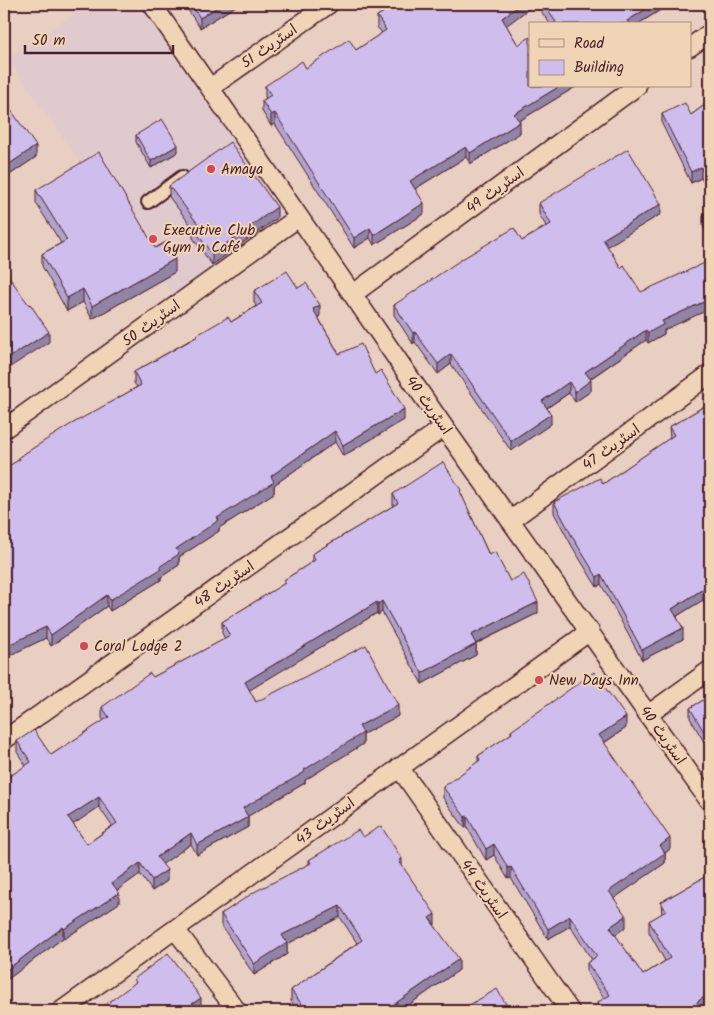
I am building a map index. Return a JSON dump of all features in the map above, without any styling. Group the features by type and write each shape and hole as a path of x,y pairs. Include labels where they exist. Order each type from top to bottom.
{"street":[{"name":"اسٹریٹ 40","path":"152,4 210,88 237,137 299,217 444,427 710,802"},
{"name":"اسٹریٹ 51","path":"210,88 329,4"},
{"path":"692,46 710,33"},
{"name":"اسٹریٹ 49","path":"353,294 634,88"},
{"path":"148,202 194,168"},
{"name":"اسٹریٹ 50","path":"4,429 299,217"},
{"name":"اسٹریٹ 47","path":"511,520 710,374"},
{"name":"اسٹریٹ 48","path":"4,740 444,427"},
{"name":"اسٹریٹ 43","path":"62,1011 590,631"},
{"path":"648,714 710,670"},
{"name":"اسٹریٹ 44","path":"399,767 570,1011"},
{"path":"175,929 237,1011"}],"shaded area":[{"path":"89,4 141,4 287,213 174,296 8,59"}],"building":[{"path":"191,4 222,4 200,18"},
{"path":"398,4 521,4 502,18 518,45 529,38 529,88 557,88 514,114 520,122 470,153 466,147 410,181 424,203 374,235 370,228 354,238 275,113 271,115 262,101 271,95 265,86 302,61 306,68 349,39 356,50 386,30 377,16"},
{"path":"543,4 654,4 628,22 556,22"},
{"path":"4,100 36,146 5,167 4,165"},
{"path":"710,101 710,176 707,178 701,167 691,172 662,114 685,103 691,115"},
{"path":"162,119 178,145 151,161 136,135"},
{"path":"230,142 277,207 212,254 193,228 198,224 169,186"},
{"path":"628,149 661,204 603,239 621,268 624,265 641,292 709,261 710,299 662,321 664,324 648,333 646,330 585,372 591,380 575,392 569,382 542,401 551,414 511,441 451,354 438,364 415,332 413,333 394,305 462,259 514,228 522,241 551,224 539,203"},
{"path":"99,152 155,248 166,242 175,259 92,306 83,289 67,298 42,254 67,240 36,190"},
{"path":"710,211 710,227 703,215"},
{"path":"4,270 49,332 4,361"},
{"path":"287,271 298,288 306,283 320,305 313,309 339,354 361,344 375,374 381,370 404,409 343,445 335,431 271,476 274,482 217,518 219,520 176,549 179,554 159,567 161,569 110,600 107,595 51,635 46,627 4,647 4,469 20,459 19,457 68,426 141,385 134,372 228,317 231,322 262,303 254,291"},
{"path":"710,403 710,600 703,589 672,609 683,628 642,650 601,574 597,577 554,502 600,478 603,484 674,435 669,427"},
{"path":"443,462 461,490 489,555 495,552 510,581 524,574 538,602 471,635 476,644 422,673 382,601 378,604 377,602 245,682 256,702 366,645 398,705 359,726 363,733 304,770 305,772 243,808 248,817 197,845 191,833 157,857 167,870 152,880 140,863 112,883 119,893 64,929 63,927 4,972 4,780 31,762 17,741 34,730 51,755 109,717 102,707 150,673 153,677 230,636 222,622 285,583 284,580 315,560 312,554 398,503 393,494","holes":["99,797 117,823 87,844 68,817"]},
{"path":"594,672 626,717 599,735 670,838 660,846 665,853 609,891 626,916 610,927 643,975 670,958 649,921 666,911 661,902 710,874 710,993 697,1002 702,1011 604,1011 598,1002 610,995 587,963 597,956 570,916 548,929 511,867 508,868 494,844 486,849 467,816 465,817 443,787 480,760 478,756"},
{"path":"710,696 710,742 690,708"},
{"path":"381,826 402,859 399,861 435,914 429,918 459,959 386,1011 307,1011 291,990 362,940 340,906 282,935 287,943 254,964 221,914 256,891 311,863 309,860 358,830 363,837"},
{"path":"168,953 201,998 192,1004 197,1011 97,1011 136,982 134,979"},
{"path":"497,989 510,1011 459,1011"}],"place":[{"name":"Amaya","path":"211,169"},
{"name":"Executive Club Gym n Café","path":"153,239"},
{"name":"Coral Lodge 2","path":"84,646"},
{"name":"New Days Inn","path":"539,680"}]}
